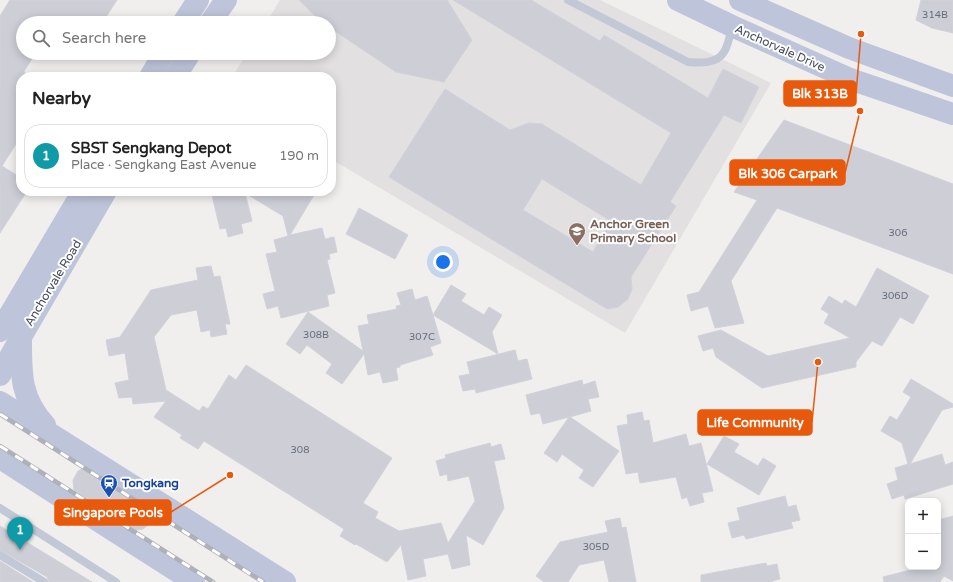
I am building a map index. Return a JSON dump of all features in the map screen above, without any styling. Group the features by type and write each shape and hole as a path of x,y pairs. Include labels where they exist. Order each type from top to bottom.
{"street":[{"path":"188,16 198,0"},
{"path":"215,16 226,0"},
{"name":"Anchorvale Drive","path":"678,0 850,79 953,114"},
{"path":"740,0 850,48 953,86"},
{"path":"153,72 160,60"},
{"path":"178,72 186,60"},
{"name":"Anchorvale Road","path":"0,332 80,196"},
{"name":"Anchorvale Road","path":"0,375 103,196"},
{"path":"21,337 21,369 26,397 35,414 55,436"},
{"path":"0,402 285,582"},
{"path":"0,458 194,582"}],"lane":[{"path":"568,0 688,62 702,63 714,60 724,53 732,26"},
{"path":"0,508 116,582"},
{"path":"0,555 44,582"}],"shaded area":[{"name":"Anchor Green Primary School","path":"280,0 600,0 771,83 625,333 336,162 336,72 235,72 243,60 336,60 336,16 270,16"}],"building":[{"path":"10,0 117,0 107,16 16,16 16,60 31,60 24,72 16,72 16,144 2,166 16,175 16,196 24,196 0,233 0,16"},
{"path":"299,0 447,0 472,40 444,82 396,72 336,32 336,16 315,16"},
{"path":"453,0 531,0 600,41 604,35 708,98 723,69 759,87 741,123 724,115 670,202 676,206 631,277 632,289 628,299 618,307 607,309 389,177 445,89 510,130 529,123 542,124 641,185 671,133","holes":["542,179 611,221 593,252 523,210"]},
{"path":"921,0 953,0 953,33 932,28 916,20"},
{"path":"784,120 953,184 953,274 777,208 731,281 744,323 715,328 708,306 691,311 687,295 699,292 757,200 734,192"},
{"path":"212,196 246,196 252,221 241,224 243,233 228,237 226,228 220,229"},
{"path":"250,196 313,196 290,235 322,228 325,239 334,237 337,252 329,254 330,259 327,260 335,293 327,295 329,306 281,318 278,306 267,309 263,294 275,291 266,254 277,252 274,240 288,236 283,216"},
{"path":"359,208 408,235 395,259 346,234"},
{"path":"211,266 214,277 220,276 230,324 225,324 227,334 211,337 210,330 201,332 197,310 171,315 154,337 166,390 199,411 203,406 208,409 229,375 236,380 246,365 392,458 363,503 378,512 375,518 399,531 441,523 448,543 475,501 469,476 448,481 447,474 440,476 436,461 446,458 445,455 490,443 491,447 501,444 505,459 494,461 504,508 483,545 466,535 470,565 452,569 448,554 423,559 426,576 408,580 401,545 387,562 340,536 344,529 204,441 198,449 180,438 182,435 154,417 166,401 133,404 132,397 119,398 115,383 129,380 125,353 109,356 106,340 120,337 151,290 198,280 196,268"},
{"path":"877,268 929,296 913,324 900,317 882,346 872,341 856,362 856,367 762,388 716,357 713,348 703,351 698,336 721,330 768,356 850,338 824,323 829,314 821,309 829,296 842,304 845,300 856,307"},
{"path":"451,285 466,294 461,301 484,315 489,307 502,315 492,332 498,354 433,315"},
{"path":"412,289 415,300 427,296 441,343 430,347 433,355 400,365 400,367 396,368 398,380 383,383 380,372 368,375 364,354 342,384 326,373 332,364 307,345 300,354 286,344 308,312 363,351 358,326 369,324 367,315 397,309 396,306 401,305 397,293"},
{"path":"515,350 518,361 527,359 532,379 476,393 475,389 463,391 459,376 470,374 467,362"},
{"path":"911,379 953,404 953,407 942,410 910,464 942,454 945,465 953,462 953,484 905,499 904,495 892,499 887,484 898,480 895,468 908,464 902,443 881,431 890,416 897,420 911,397 903,392"},
{"path":"582,380 583,385 595,381 599,397 588,399 591,411 570,417 619,451 593,487 579,478 584,470 562,454 557,462 544,453 569,417 543,424 540,413 531,415 526,395"},
{"path":"642,412 644,421 649,420 653,443 686,434 689,446 701,443 713,491 702,493 704,502 690,506 687,497 682,499 676,477 640,483 638,472 626,474 617,426 628,424 627,415"},
{"path":"724,436 739,444 734,452 758,466 763,458 776,466 759,495 707,464"},
{"name":"Tongkang","path":"82,469 153,513 151,523 143,529 136,530 74,490 73,480 78,471"},
{"path":"785,496 788,507 796,505 800,520 791,522 793,528 746,539 744,535 732,538 728,523 740,520 737,508"},
{"path":"953,516 953,581 944,576 940,582 884,582 883,577 910,570 941,570 941,519"},
{"path":"620,518 622,528 626,527 636,582 609,582 604,560 579,565 568,582 544,582 536,576 560,542 608,532 605,521"},
{"path":"0,526 92,582 49,582 47,577 0,550"},
{"path":"0,561 33,582 0,582"},
{"path":"766,563 767,566 777,564 780,579 772,582 701,582 701,575"}],"railway":[{"path":"0,414 263,582"},
{"path":"0,446 213,582"}],"place":[{"name":"Blk 313B","path":"861,34"},
{"name":"Blk 306 Carpark","path":"860,111"},
{"name":"Anchor Green Primary School","path":"577,246"},
{"name":"Life Community","path":"818,362"},
{"name":"Singapore Pools","path":"230,475"},
{"name":"Tongkang","path":"109,498"},
{"name":"SBST Sengkang Depot","path":"20,550"}]}
